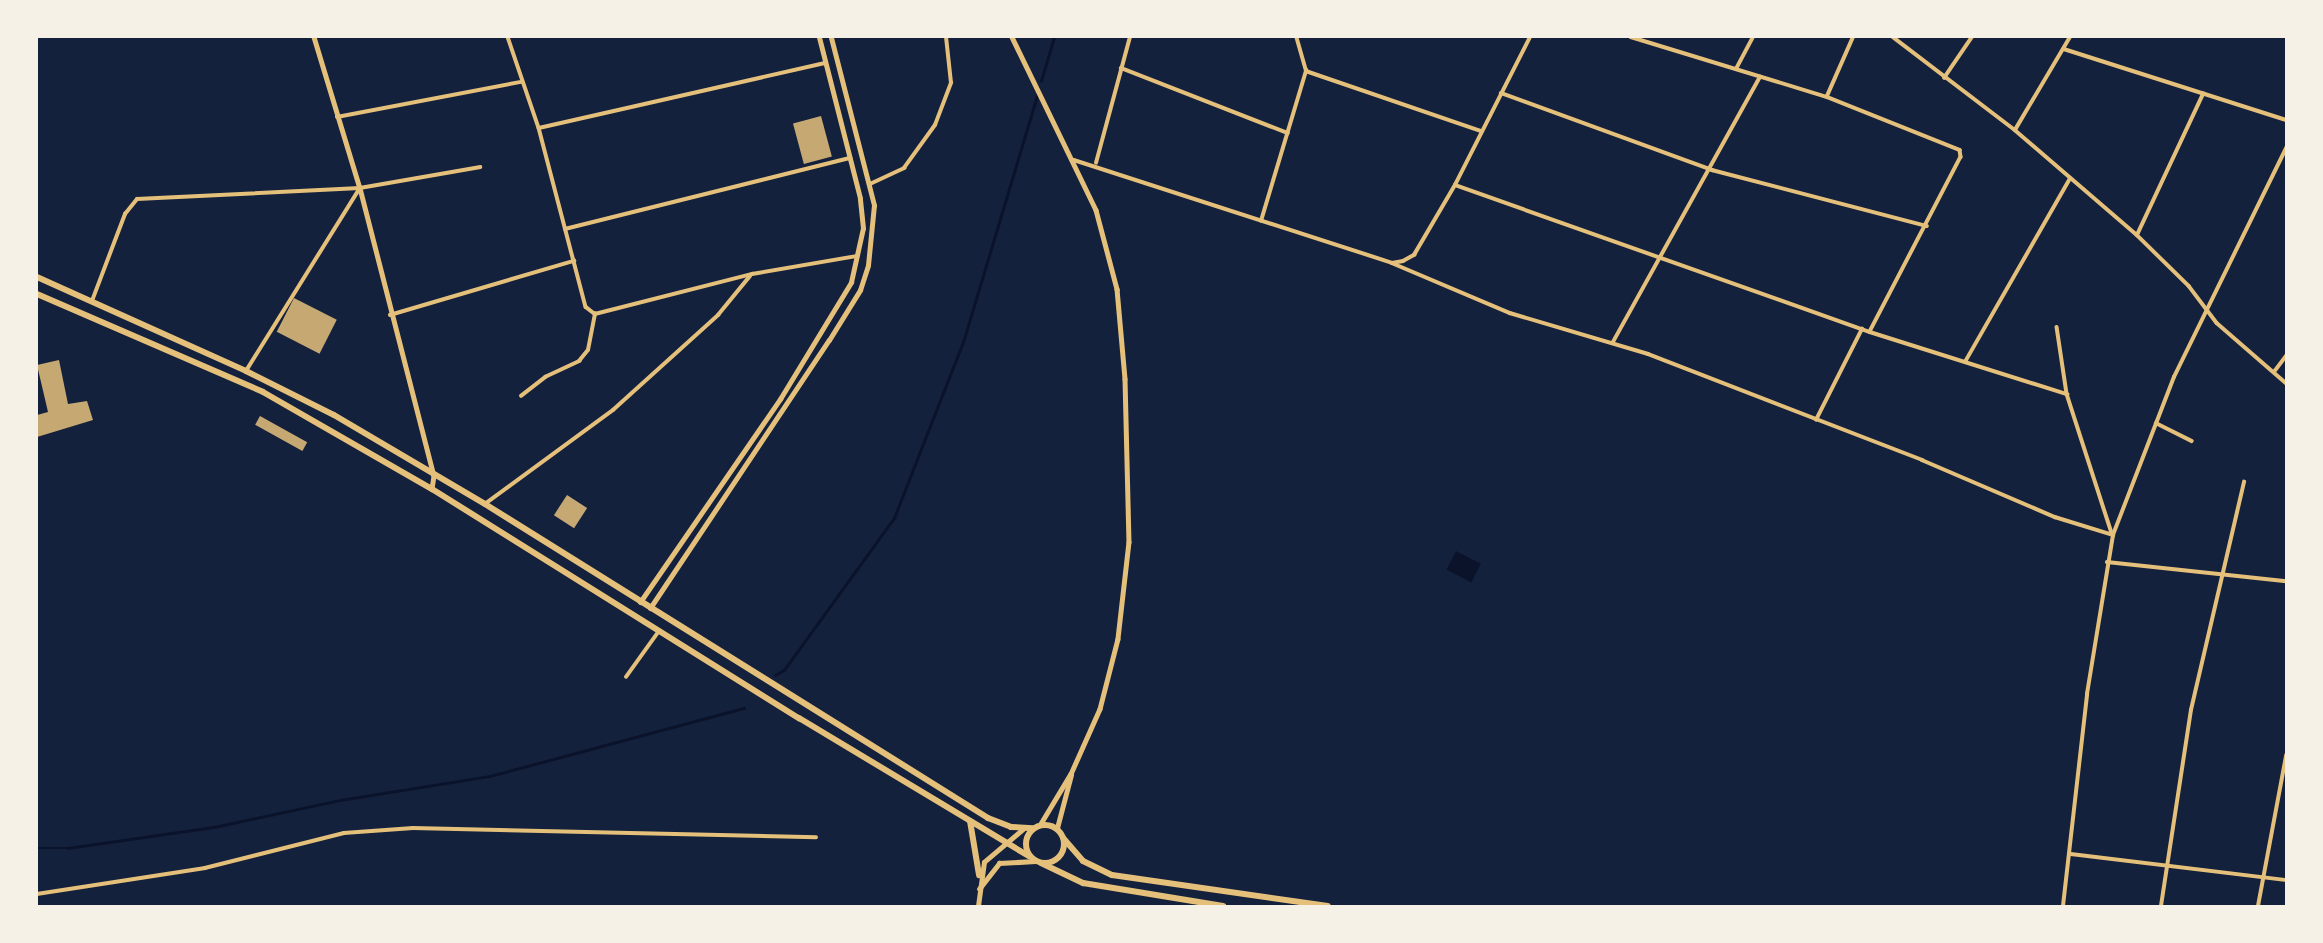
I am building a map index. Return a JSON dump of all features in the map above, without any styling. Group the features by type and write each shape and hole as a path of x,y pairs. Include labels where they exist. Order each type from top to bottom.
{"highway":[{"path":"37,277 246,370 334,415 433,476 485,503 988,818 1023,829 1041,824 1057,828 1083,861 1112,874 1328,906"},
{"path":"37,293 263,392 432,489 1035,860 1083,883 1223,906"},
{"path":"970,821 979,875"},
{"path":"1033,828 1026,838 1035,860"},
{"path":"1035,860 1059,857 1064,839"}],"main road":[{"path":"640,601 812,349 851,282 863,228 852,158 820,37"},
{"path":"650,608 860,290 875,228 870,184 831,37"}],"street":[{"path":"314,37 360,188 390,315 433,476 432,489"},
{"path":"508,37 521,82 539,128 586,307 595,314"},
{"path":"870,184 904,168 935,125 951,83 946,37"},
{"path":"1013,37 1074,160 1111,257 1123,324 1129,542 1118,639 1100,709 1071,774 1041,824"},
{"path":"1096,164 1130,37"},
{"path":"1261,221 1306,71 1296,37"},
{"path":"1392,263 1415,255 1455,185 1530,37"},
{"path":"1631,37 1651,39 1827,97 1960,150 1961,157 1927,226 1870,332"},
{"path":"1736,69 1753,37"},
{"path":"1827,97 1853,37"},
{"path":"1893,37 2015,130 2137,235 2217,323 2286,383"},
{"path":"1944,78 1972,37"},
{"path":"2015,130 2070,37"},
{"path":"2064,48 2286,120"},
{"path":"539,128 826,63"},
{"path":"1121,68 1288,133"},
{"path":"1306,71 1481,131"},
{"path":"1613,342 1660,256 1712,170 1760,77"},
{"path":"337,117 521,82"},
{"path":"1502,93 1712,170 1927,226"},
{"path":"2137,235 2203,94"},
{"path":"2063,906 2107,562 2113,535 2156,423 2206,308 2286,148"},
{"path":"565,229 852,158"},
{"path":"1074,160 1096,164 1392,263 1510,313 1613,342 1816,419 2055,517 2113,535"},
{"path":"92,301 125,214 137,199 360,188 480,167"},
{"path":"1965,362 2070,179"},
{"path":"1455,185 1870,332 2067,394"},
{"path":"246,370 360,188"},
{"path":"595,314 752,274 859,255"},
{"path":"390,315 574,261"},
{"path":"485,503 613,410 718,315 752,274"},
{"path":"521,396 544,377 579,361 588,350 595,314"},
{"path":"2057,327 2067,394 2113,535"},
{"path":"1816,419 1862,329"},
{"path":"2274,372 2286,356"},
{"path":"2156,423 2192,441"},
{"path":"2161,906 2191,710 2244,482"},
{"path":"2107,562 2221,577 2286,581"},
{"path":"626,677 659,631"},
{"path":"2258,906 2286,756"},
{"path":"1057,828 1071,774"},
{"path":"37,894 205,868 344,833 413,828 816,837"},
{"path":"978,906 979,875 1004,842 1023,829"},
{"path":"2070,854 2286,880"},
{"path":"978,890 999,863 1035,860"}],"water":[{"path":"1456,551 1481,564 1471,582 1446,570"}],"building":[{"path":"821,116 832,157 804,164 793,124"},
{"path":"294,298 337,320 320,354 277,332"},
{"path":"59,360 68,404 87,401 93,420 37,437 37,415 48,412 37,365"},
{"path":"260,416 307,442 302,451 255,425"},
{"path":"567,495 587,508 574,528 554,515"}],"waterway":[{"path":"1041,81 1054,37"},
{"path":"775,675 784,670 894,518 964,339 1038,92"},
{"path":"37,848 68,848 214,827 340,800 490,776 744,708"}]}
